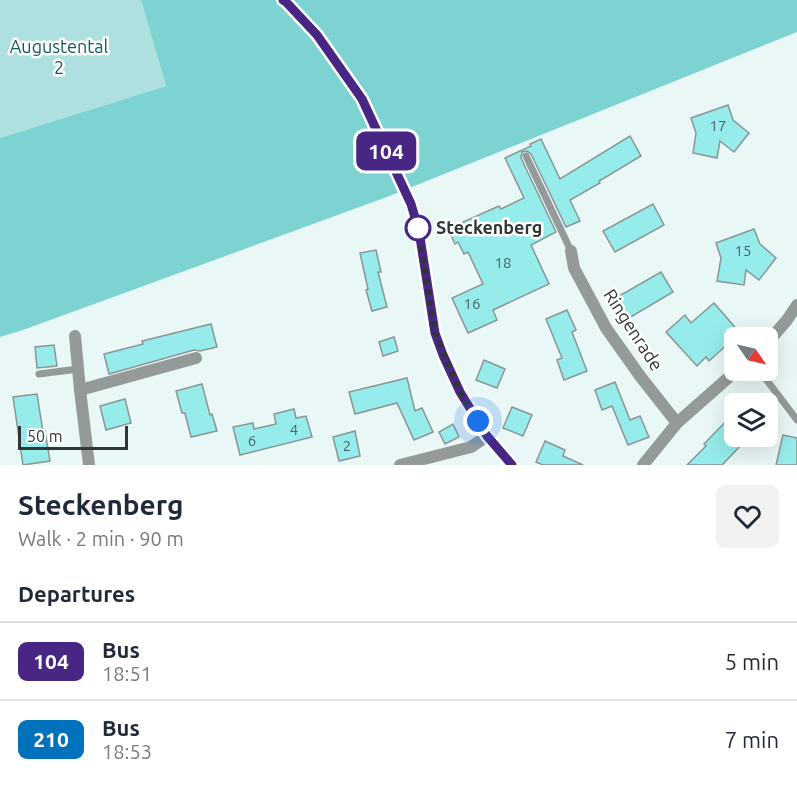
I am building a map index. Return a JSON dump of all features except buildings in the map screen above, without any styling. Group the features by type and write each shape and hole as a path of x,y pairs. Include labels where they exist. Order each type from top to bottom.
{"street":[{"path":"283,0 317,35 362,99 411,204 419,231 435,333 460,392 487,436 512,465"},
{"name":"Ringenrade","path":"571,251 574,268 606,328 677,423"},
{"path":"778,330 797,305"},
{"path":"75,336 89,465"},
{"path":"80,390 196,358"},
{"path":"643,465 677,423 724,381"},
{"path":"400,465 471,447 487,436"}],"lane":[{"path":"526,156 571,251"},
{"path":"39,374 78,369"},
{"path":"767,381 797,420"}],"green space":[{"name":"Augustental 2","path":"0,0 141,0 166,86 0,138"}],"shaded area":[{"path":"141,0 797,0 797,32 387,197 0,337 0,138 166,86"}],"bus line":[{"name":"104","path":"283,0 317,35 362,99 411,204 419,231 435,333 443,355 460,392 487,436 512,465"}],"place":[{"name":"Steckenberg","path":"418,228"}],"route":[{"path":"418,228 435,333 460,392 478,421"}]}
